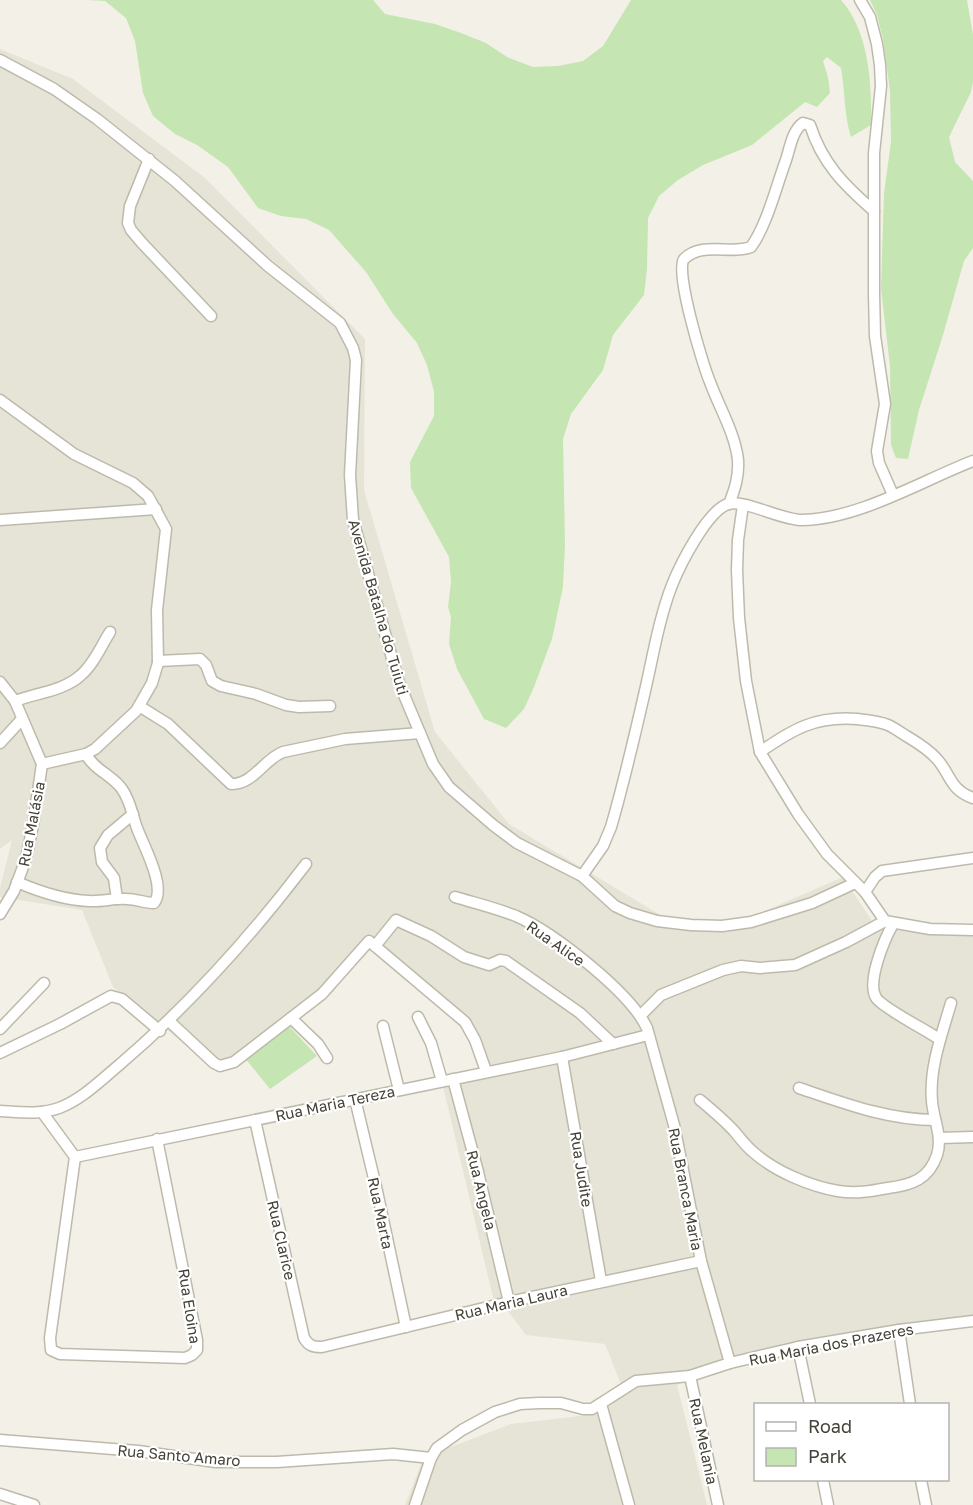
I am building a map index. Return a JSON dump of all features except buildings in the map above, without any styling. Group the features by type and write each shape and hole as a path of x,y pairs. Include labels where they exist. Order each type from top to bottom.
{"street":[{"path":"860,0 870,17 880,64 881,86 874,153 875,336 885,404 877,451 879,463 893,495"},
{"name":"Avenida Batalha do Tuiuti","path":"0,60 54,89 149,159 268,266 340,323 349,339 356,360 350,475 353,520 399,683 433,764 449,787 517,843 582,876 615,906 657,921 722,926 751,922 812,903 855,883"},
{"path":"729,504 738,476 735,445 709,380 684,288 682,262 694,253 722,248 738,250 751,247 760,232 792,140 800,124 803,123 810,125 825,159 844,185 874,211"},
{"path":"149,159 130,206 128,223 142,243 211,316"},
{"path":"0,400 74,454 133,483 147,496 166,529 157,610 158,661 153,683 139,706 121,725 87,754 42,765 15,701 0,682"},
{"path":"582,876 603,846 611,827 657,634 672,585 705,524 723,506 729,504 743,505 778,516 801,520 856,509 973,461"},
{"path":"743,505 738,540 739,618 750,708 760,752 803,822 826,854 865,892 889,922 889,931 873,979 874,994 882,1003 939,1039"},
{"path":"0,520 156,509"},
{"path":"15,701 65,685 81,676 110,632"},
{"path":"158,661 200,659 206,665 216,684 256,694 286,705 330,706"},
{"path":"139,706 168,724 231,784 239,784 251,777 276,755 283,752 345,739 420,733"},
{"path":"760,752 787,733 813,722 840,718 870,720 887,724 924,747 936,758 954,787 973,798"},
{"path":"0,743 22,719"},
{"path":"17,882 71,899 90,901 131,899 154,903 159,897 150,858 136,825 130,802 114,779 94,765 87,754"},
{"name":"Rua Malásia","path":"0,914 26,859 42,765"},
{"path":"117,899 114,878 102,862 100,848 108,835 133,814"},
{"path":"865,892 882,871 973,858"},
{"path":"0,1110 42,1112 71,1103 101,1080 160,1031 245,938 306,864"},
{"name":"Rua Alice","path":"455,897 517,916 533,925 615,987 640,1015"},
{"path":"169,1021 214,1063 220,1066 234,1062 322,994 396,920 431,936 464,957 489,965 500,960 506,961 589,1020 613,1044"},
{"path":"640,1015 661,995 723,970 741,966 780,968 795,965 889,922 930,929 973,930"},
{"path":"372,944 465,1022 473,1034 486,1071"},
{"path":"0,1029 44,983"},
{"path":"0,1053 114,996 122,999 160,1031"},
{"path":"700,1100 758,1156 790,1174 839,1191 872,1191 916,1183 932,1167 937,1153 939,1138 932,1101 932,1081 939,1039 951,1003"},
{"name":"Rua Branca Maria","path":"640,1015 647,1028 674,1125 700,1261 730,1363"},
{"name":"Rua Angela","path":"418,1017 447,1080 477,1168 509,1302"},
{"path":"291,1018 318,1044 327,1058"},
{"path":"383,1026 399,1090"},
{"name":"Rua Maria Tereza","path":"75,1157 562,1056 648,1035"},
{"name":"Rua Judite","path":"562,1056 601,1281"},
{"path":"799,1088 893,1117 935,1120"},
{"name":"Rua Marta","path":"355,1099 406,1327"},
{"path":"42,1112 75,1157"},
{"name":"Rua Clarice","path":"255,1120 304,1338 313,1347 322,1347"},
{"path":"939,1138 973,1137"},
{"name":"Rua Eloina","path":"75,1157 50,1338 51,1350 60,1354 185,1358 197,1350 193,1314 157,1139"},
{"name":"Rua Maria Laura","path":"322,1347 601,1281 700,1261"},
{"name":"Rua Maria dos Prazeres","path":"601,1404 636,1381 690,1376 730,1363 798,1347 898,1330 973,1321"},
{"path":"898,1330 910,1403"},
{"path":"798,1347 810,1403"},
{"name":"Rua Melania","path":"690,1376 718,1505"},
{"path":"415,1505 431,1458 437,1448 469,1425 495,1412 520,1404 561,1403 583,1409 592,1409 601,1404 629,1505"},
{"name":"Rua Santo Amaro","path":"0,1440 138,1451 216,1462 277,1462 393,1454 431,1458"},
{"path":"823,1481 828,1505"},
{"path":"921,1481 926,1505"},
{"path":"0,1494 34,1505"}],"shaded area":[{"path":"0,49 73,79 205,178 365,339 364,490 435,732 509,824 672,922 737,923 843,877 874,924 973,926 973,1322 716,1365 677,1385 707,1505 405,1505 424,1457 511,1424 589,1415 622,1387 605,1344 526,1335 504,1306 495,1306 441,1078 486,1070 467,1027 365,939 330,984 254,1051 217,1072 113,987 82,910 0,897 0,888 12,840 0,849"}],"green space":[{"path":"87,0 373,0 385,14 435,24 461,33 486,43 507,57 533,67 558,66 583,61 603,46 631,0 841,0 850,13 858,27 867,59 871,93 871,125 851,137 841,68 827,57 823,61 830,93 817,107 805,102 752,145 703,165 678,180 659,196 648,218 644,295 613,335 603,370 571,414 563,439 565,544 563,587 552,639 534,687 524,709 506,728 484,719 457,669 449,644 451,617 448,607 451,582 449,557 411,488 410,462 434,416 434,392 427,365 417,343 393,314 366,272 329,230 306,219 281,216 258,208 228,167 197,145 175,134 153,116 143,93 135,41 126,18 105,1"},
{"path":"870,0 967,0 973,35 971,92 949,137 955,162 973,181 973,248 964,261 919,410 908,459 896,458 891,445 890,366 881,289 884,193 891,142 890,91 883,39 877,15"},
{"path":"286,1023 317,1056 270,1089 244,1057"}]}
